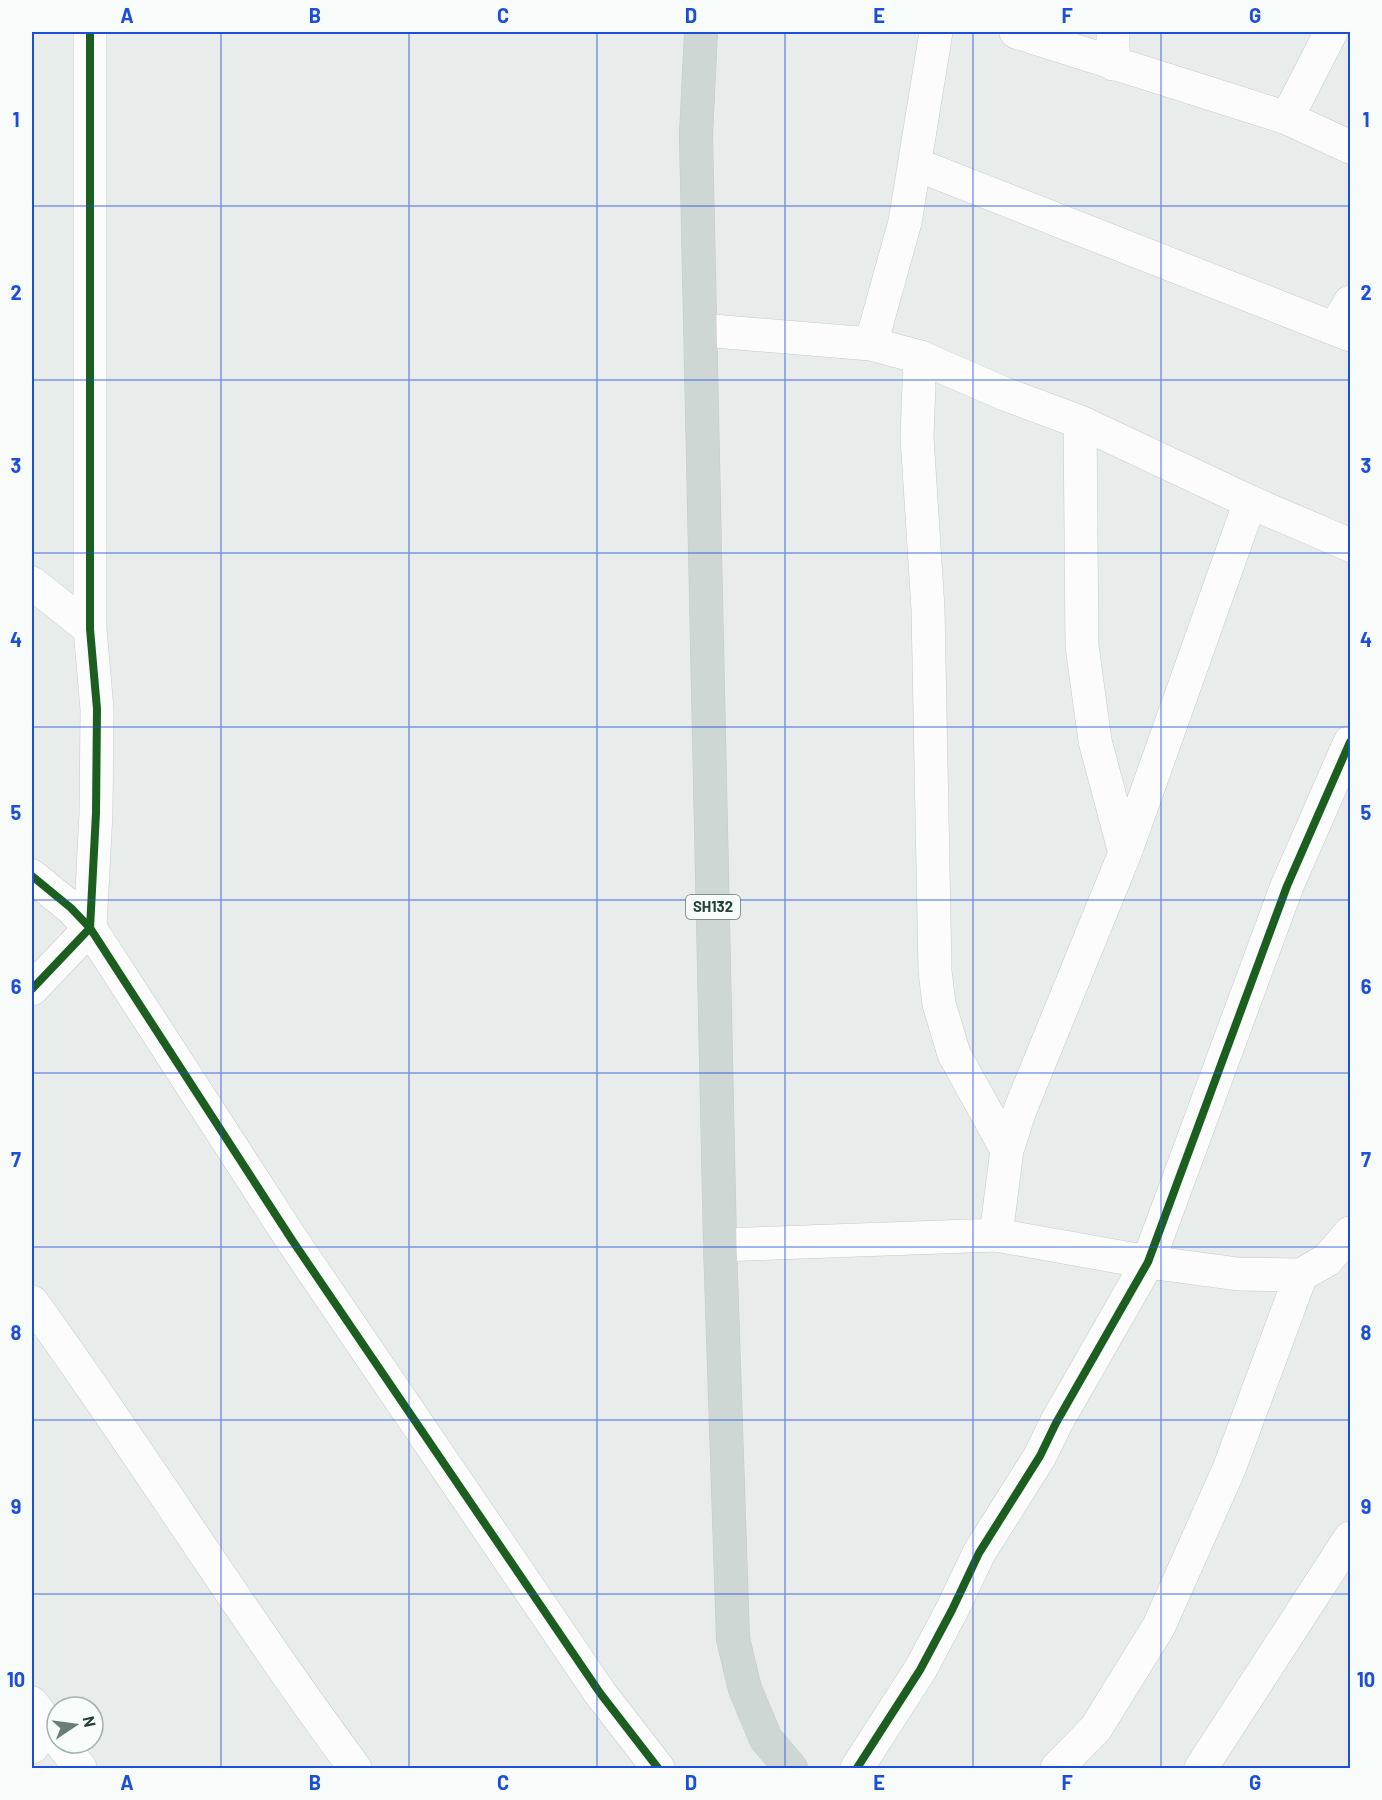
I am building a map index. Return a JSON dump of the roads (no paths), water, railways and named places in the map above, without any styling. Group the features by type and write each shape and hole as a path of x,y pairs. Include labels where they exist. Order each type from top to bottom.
{"main road":[{"name":"SH132","path":"701,32 696,135 720,1245 733,1639 745,1689 766,1739 791,1768"}],"street":[{"path":"32,988 90,928 96,813 97,710 90,629 90,32"},
{"path":"871,344 905,222 936,32"},
{"path":"1016,32 1287,118 1350,147"},
{"path":"1113,32 1113,64"},
{"path":"1287,118 1331,32"},
{"path":"915,164 1345,322"},
{"path":"701,330 871,344 920,357 1005,394 1080,422 1250,502 1350,545"},
{"path":"920,357 916,436 928,609 935,971 939,1004 954,1054 1007,1150"},
{"path":"1080,422 1082,646 1095,741 1125,853"},
{"path":"996,1235 1007,1150 1020,1110 1125,853 1250,502"},
{"path":"32,583 90,629"},
{"path":"857,1768 920,1670 979,1553 1040,1456 1056,1423 1148,1262 1287,885 1350,742"},
{"path":"32,876 71,908 90,928 292,1240 600,1693 658,1768"},
{"path":"720,1245 996,1235 1148,1262 1238,1274 1301,1275 1328,1260 1350,1233"},
{"path":"1057,1768 1096,1728 1160,1626 1229,1469 1301,1275"},
{"path":"32,1302 86,1377 293,1685 355,1768"},
{"path":"1201,1768 1350,1538"},
{"path":"68,1755 80,1768"}]}
